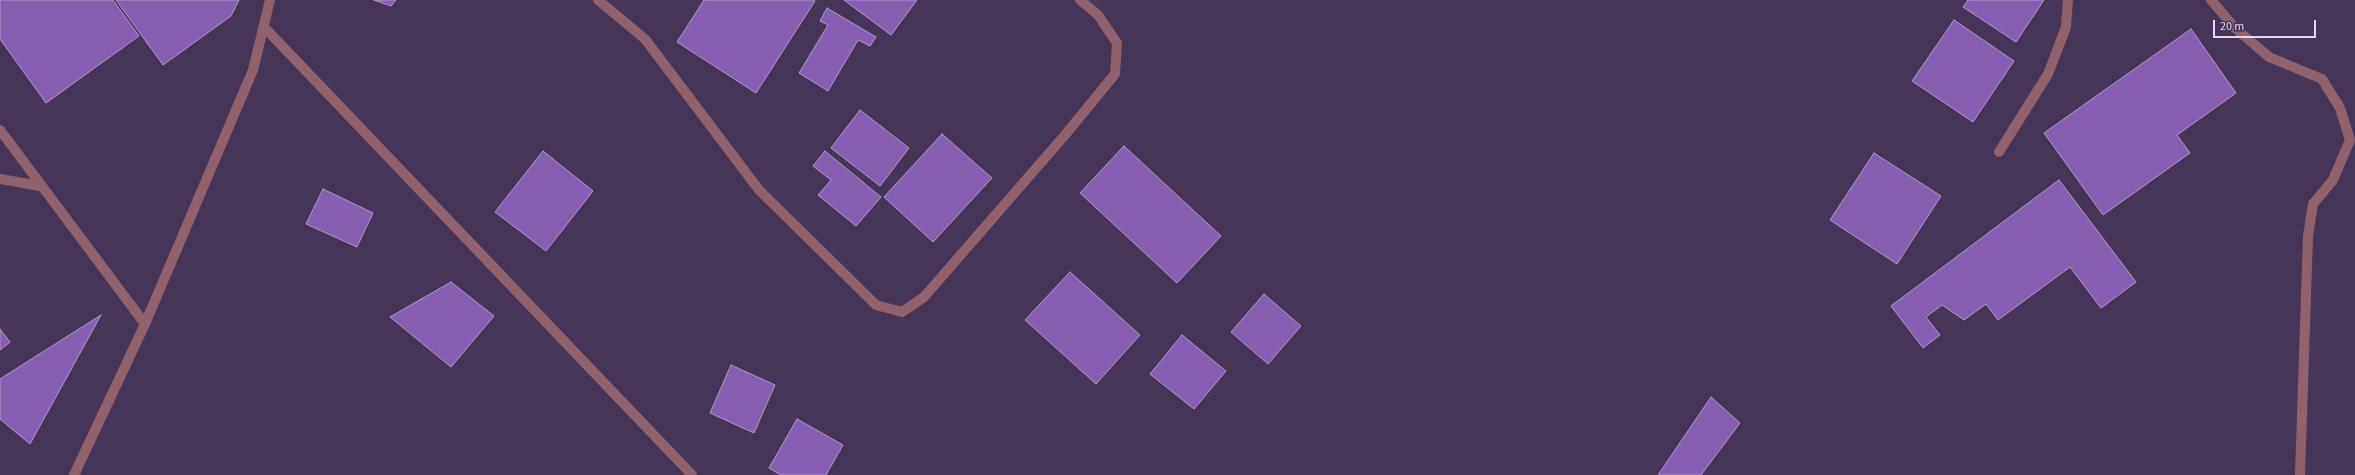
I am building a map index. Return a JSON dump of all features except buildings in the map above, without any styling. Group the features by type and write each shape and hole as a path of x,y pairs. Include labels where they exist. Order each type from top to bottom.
{"street":[{"path":"74,475 145,324 253,70 270,0"},
{"path":"598,0 644,39 759,190 876,305 902,312 924,297 1065,135 1115,74 1117,43 1098,15 1080,0"},
{"path":"2000,152 2048,74 2066,27 2068,0"},
{"path":"2211,0 2235,28 2269,57 2322,79 2340,108 2350,140 2333,180 2313,204 2308,236 2300,475"},
{"path":"264,27 692,475"},
{"path":"0,130 40,186 145,324"},
{"path":"0,179 40,186"}]}
